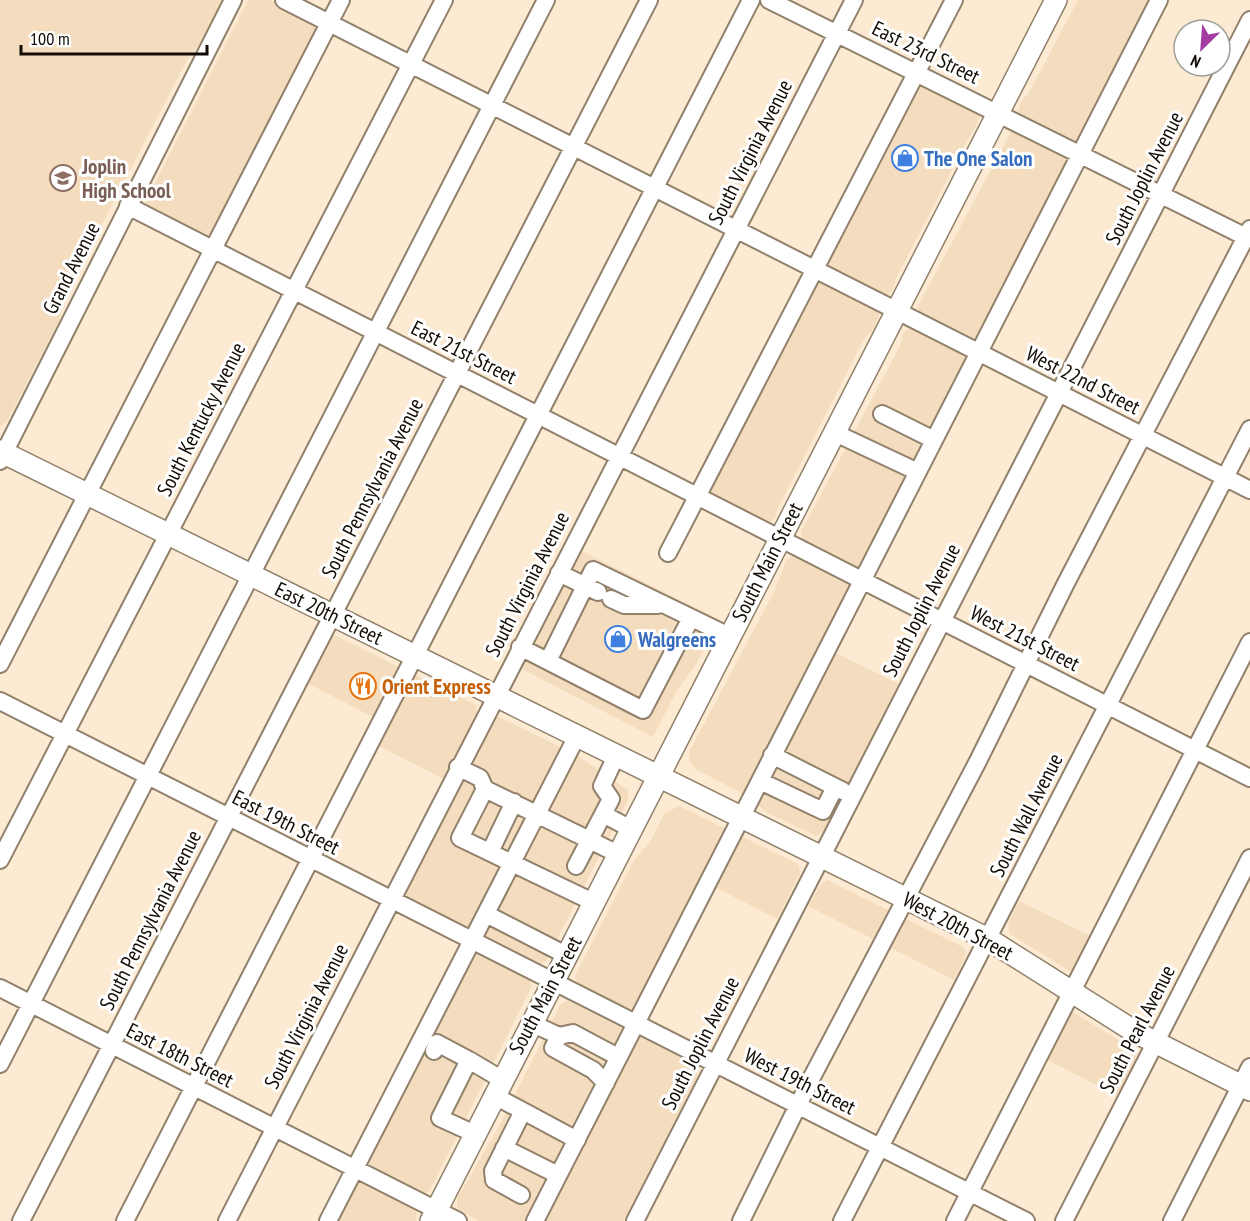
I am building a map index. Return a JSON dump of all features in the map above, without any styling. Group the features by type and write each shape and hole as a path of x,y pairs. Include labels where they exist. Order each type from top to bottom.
{"main road":[{"name":"South Main Street","path":"433,1216 497,1087 567,955 1056,0"},
{"name":"East 20th Street","path":"1,455 169,534 657,776"},
{"name":"West 20th Street","path":"657,776 988,939 1155,1043 1247,1081"}],"street":[{"name":"Grand Avenue","path":"1,455 233,0"},
{"name":"West 22nd Street","path":"284,0 1250,490"},
{"path":"0,664 341,0"},
{"name":"South Kentucky Avenue","path":"0,860 292,290 444,0"},
{"path":"0,1064 546,0"},
{"name":"South Pennsylvania Avenue","path":"21,1221 649,0"},
{"path":"125,1221 751,0"},
{"name":"East 23rd Street","path":"769,0 1161,194 1249,235"},
{"name":"South Virginia Avenue","path":"227,1221 390,899 854,0"},
{"path":"668,554 954,0"},
{"path":"535,1221 1159,0"},
{"name":"South Joplin Avenue","path":"635,1221 1250,20"},
{"name":"East 21st Street","path":"128,206 779,538"},
{"path":"741,1221 905,897 978,761 1142,435 1249,235"},
{"path":"882,414 934,440"},
{"name":"South Wall Avenue","path":"842,1221 1250,429"},
{"path":"833,432 918,472"},
{"name":"West 21st Street","path":"779,538 1250,778"},
{"path":"548,661 598,592 593,570 729,636"},
{"path":"559,573 624,605 665,605"},
{"path":"520,647 643,710 691,618"},
{"path":"955,1221 1250,642"},
{"name":"East 19th Street","path":"0,701 553,982"},
{"path":"328,1221 578,736"},
{"path":"772,755 852,795"},
{"path":"576,866 611,799 602,786 616,756"},
{"path":"458,767 480,778 485,789 618,854"},
{"path":"760,781 823,811 835,787"},
{"path":"485,789 460,838 593,903"},
{"path":"490,852 514,802"},
{"path":"603,814 631,829"},
{"name":"South Pearl Avenue","path":"1064,1221 1250,858"},
{"path":"486,914 567,955"},
{"name":"West 19th Street","path":"553,982 1026,1221"},
{"name":"East 18th Street","path":"0,988 354,1169 433,1216 458,1221"},
{"path":"531,1023 559,1036 573,1033 618,1058"},
{"path":"559,1036 553,1048 593,1070 606,1083"},
{"path":"434,1051 437,1043 469,1060 523,1112 577,1140"},
{"path":"469,1060 440,1118 475,1134"},
{"path":"1172,1221 1247,1081"},
{"path":"521,1195 494,1180 493,1171 523,1112"},
{"path":"504,1148 558,1175"}],"shaded area":[{"name":"Joplin High School","path":"0,0 224,0 204,38 186,62 66,294 59,321 7,421 0,427"},
{"name":"Joplin High School","path":"248,0 270,0 322,26 212,243 146,207 145,203"},
{"path":"1078,0 1164,0 1087,150 1019,116 1018,112 1021,102 1031,89"},
{"path":"910,77 978,113 979,117 892,291 884,297 816,262"},
{"path":"1012,130 1080,162 985,348 922,315 917,308"},
{"path":"809,273 877,310 879,317 873,330 864,339 777,510 776,517 768,524 698,490"},
{"path":"912,327 978,360 867,576 802,541 801,532 900,346 903,333"},
{"path":"580,550 720,620 696,664 676,692 653,737 518,667"},
{"path":"792,556 863,590 832,651 901,685 827,830 816,836 768,813 740,792 697,770 689,762 690,750 774,592 786,561"},
{"path":"334,635 476,705 477,715 444,779 365,739 375,718 307,683 328,639"},
{"path":"499,717 575,754 628,790 628,800 546,961 541,964 410,901 405,895 493,718"},
{"path":"679,806 796,863 800,874 777,919 711,885 643,1017 578,985 575,976 633,862 651,840 665,813"},
{"path":"827,880 963,947 966,951 965,957 954,980 808,906 822,883"},
{"path":"1019,901 1103,942 1084,980 1010,934 1008,924"},
{"path":"465,946 528,978 532,986 430,1190 425,1193 356,1159"},
{"path":"568,1000 696,1064 698,1076 624,1221 479,1221 457,1208 457,1199 500,1124 560,1005"},
{"path":"1061,1005 1137,1051 1136,1061 1118,1096 1036,1054"},
{"path":"348,1174 413,1208 417,1214 416,1221 324,1221"}],"place":[{"name":"The One Salon","path":"905,158"},
{"name":"Joplin High School","path":"63,178"},
{"name":"Walgreens","path":"618,639"},
{"name":"Orient Express","path":"363,686"}]}
